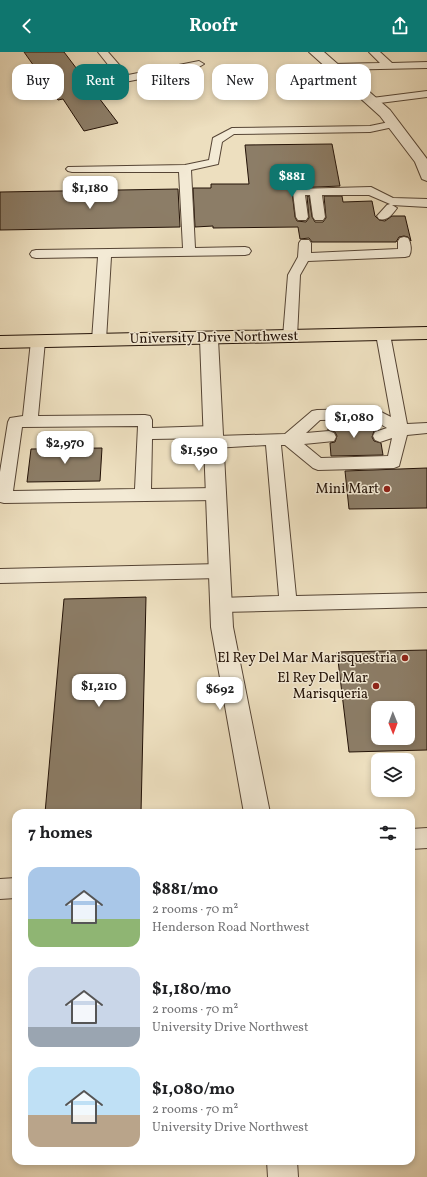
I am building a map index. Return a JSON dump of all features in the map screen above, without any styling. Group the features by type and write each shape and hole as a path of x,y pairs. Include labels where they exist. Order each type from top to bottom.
{"highway":[{"name":"University Drive Northwest","path":"0,342 209,339 427,333"}],"street":[{"path":"316,52 330,64"},
{"path":"372,101 385,112 425,161 427,176"},
{"path":"209,339 222,627 256,809"},
{"path":"282,1165 283,1177"}],"lane":[{"path":"103,52 125,78 137,76"},
{"path":"374,52 389,65"},
{"path":"371,66 427,65"},
{"path":"372,101 427,94"},
{"path":"72,169 186,168 214,162 217,140 232,131 370,129 394,124"},
{"path":"186,168 189,252"},
{"path":"302,217 299,192 371,191 391,210 427,203"},
{"path":"316,192 319,217"},
{"path":"304,257 388,255 405,253 404,241"},
{"path":"290,337 294,275 304,257 305,242"},
{"path":"323,242 325,256"},
{"path":"387,242 388,255"},
{"path":"36,254 245,251"},
{"path":"99,340 105,253"},
{"path":"280,439 318,464 394,462 401,430 382,334"},
{"path":"30,422 38,341"},
{"path":"280,439 318,415 375,414 401,430"},
{"path":"143,495 145,420 15,422 4,496 143,495 216,494"},
{"path":"380,436 401,430 427,428"},
{"path":"145,434 280,439 329,437"},
{"path":"280,439 288,603"},
{"path":"0,576 220,571"},
{"path":"221,605 427,600"},
{"path":"415,839 427,838"},
{"path":"0,889 12,888"}],"building":[{"path":"24,52 64,52 73,64 72,100 101,100 118,123 84,131 64,100 64,64 32,64"},
{"path":"332,144 340,186 294,188 292,192 295,217 297,221 306,222 309,218 307,196 309,196 312,217 315,222 323,222 326,218 324,196 342,196 343,202 372,201 375,216 379,220 385,221 392,216 405,216 411,241 408,237 404,236 399,237 396,242 312,242 309,238 300,239 298,227 195,227 193,188 211,188 211,184 249,184 245,145"},
{"path":"178,189 180,227 0,230 0,192"},
{"path":"327,421 372,421 378,425 379,429 374,431 372,437 374,441 381,443 383,455 331,456 330,443 335,442 337,436 335,432 328,430"},
{"path":"102,448 100,481 27,482 31,449"},
{"name":"Mini Mart","path":"427,468 427,508 349,509 345,471"},
{"path":"146,597 141,809 45,809 64,599"},
{"path":"427,650 427,750 349,752 337,652"}],"place":[{"name":"Mini Mart","path":"387,489"},
{"name":"El Rey Del Mar Marisquestria","path":"405,658"},
{"name":"El Rey Del Mar Marisqueria","path":"376,686"}]}
